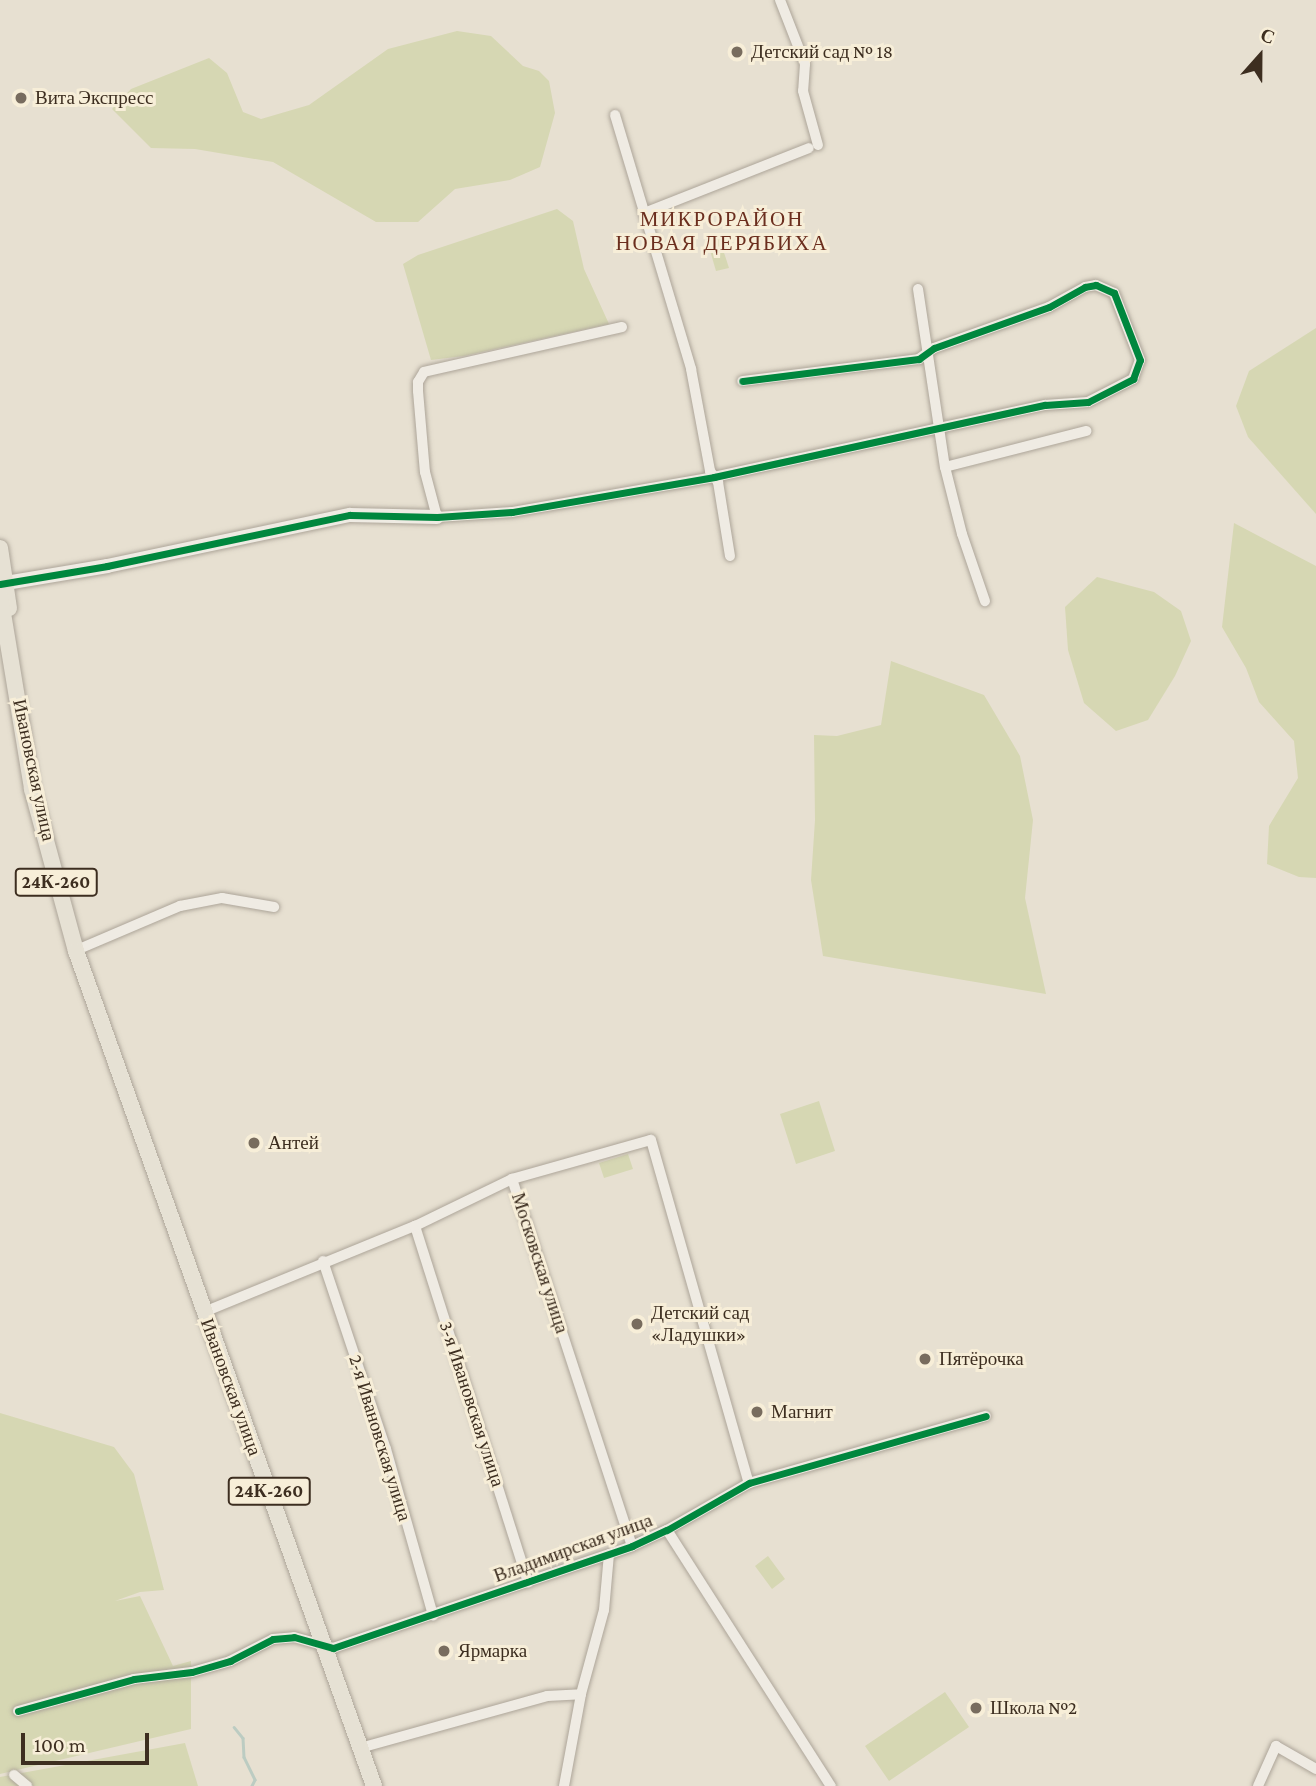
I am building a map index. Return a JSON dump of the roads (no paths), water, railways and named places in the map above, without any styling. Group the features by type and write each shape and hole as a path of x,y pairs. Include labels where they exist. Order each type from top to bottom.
{"main road":[{"name":"Ивановская улица","path":"0,548 2,587 32,773 90,987"},
{"name":"Ивановская улица","path":"2,587 37,812 69,928 374,1786"}],"street":[{"path":"644,212 814,146 803,91 804,64 780,0"},
{"path":"615,115 691,369 714,477 718,482 730,556"},
{"path":"2,587 350,515 437,517 512,512 714,477 1045,405 1088,402 1133,379 1140,360 1114,293 1096,285 1086,287 1049,307 934,348 919,359 742,381"},
{"path":"918,289 937,429 945,467 962,534 985,601"},
{"path":"437,517 425,472 418,391 418,382 424,372 622,327"},
{"path":"945,467 1086,431"},
{"path":"79,949 180,906 222,898 274,908"},
{"path":"512,1179 651,1140 749,1483"},
{"name":"Московская улица","path":"204,1312 323,1261 415,1226 512,1179 632,1546"},
{"name":"3-я Ивановская улица","path":"415,1226 528,1582"},
{"name":"2-я Ивановская улица","path":"323,1261 386,1449 433,1615"},
{"name":"Владимирская улица","path":"325,1648 433,1615 632,1546 667,1530 749,1483 986,1416"},
{"name":"Владимирская улица","path":"667,1530 831,1786"},
{"path":"564,1786 581,1694 604,1610 609,1554"},
{"path":"18,1711 134,1679 192,1672 230,1661 273,1639 294,1637 325,1648"},
{"path":"360,1748 547,1696 581,1694"},
{"path":"1258,1786 1276,1746 1316,1769"},
{"path":"14,1776 27,1786"}],"waterway":[{"path":"234,1727 243,1738 244,1757 255,1780 252,1786"}],"place":[{"name":"Детский сад № 18","path":"737,52"},
{"name":"Вита Экспресс","path":"21,98"},
{"name":"Антей","path":"254,1143"},
{"name":"Детский сад «Ладушки»","path":"637,1324"},
{"name":"Пятёрочка","path":"925,1359"},
{"name":"Магнит","path":"757,1412"},
{"name":"Ярмарка","path":"444,1651"},
{"name":"Школа №2","path":"976,1708"}],"district":[{"name":"МИКРОРАЙОН НОВАЯ ДЕРЯБИХА","path":"722,231"}]}
